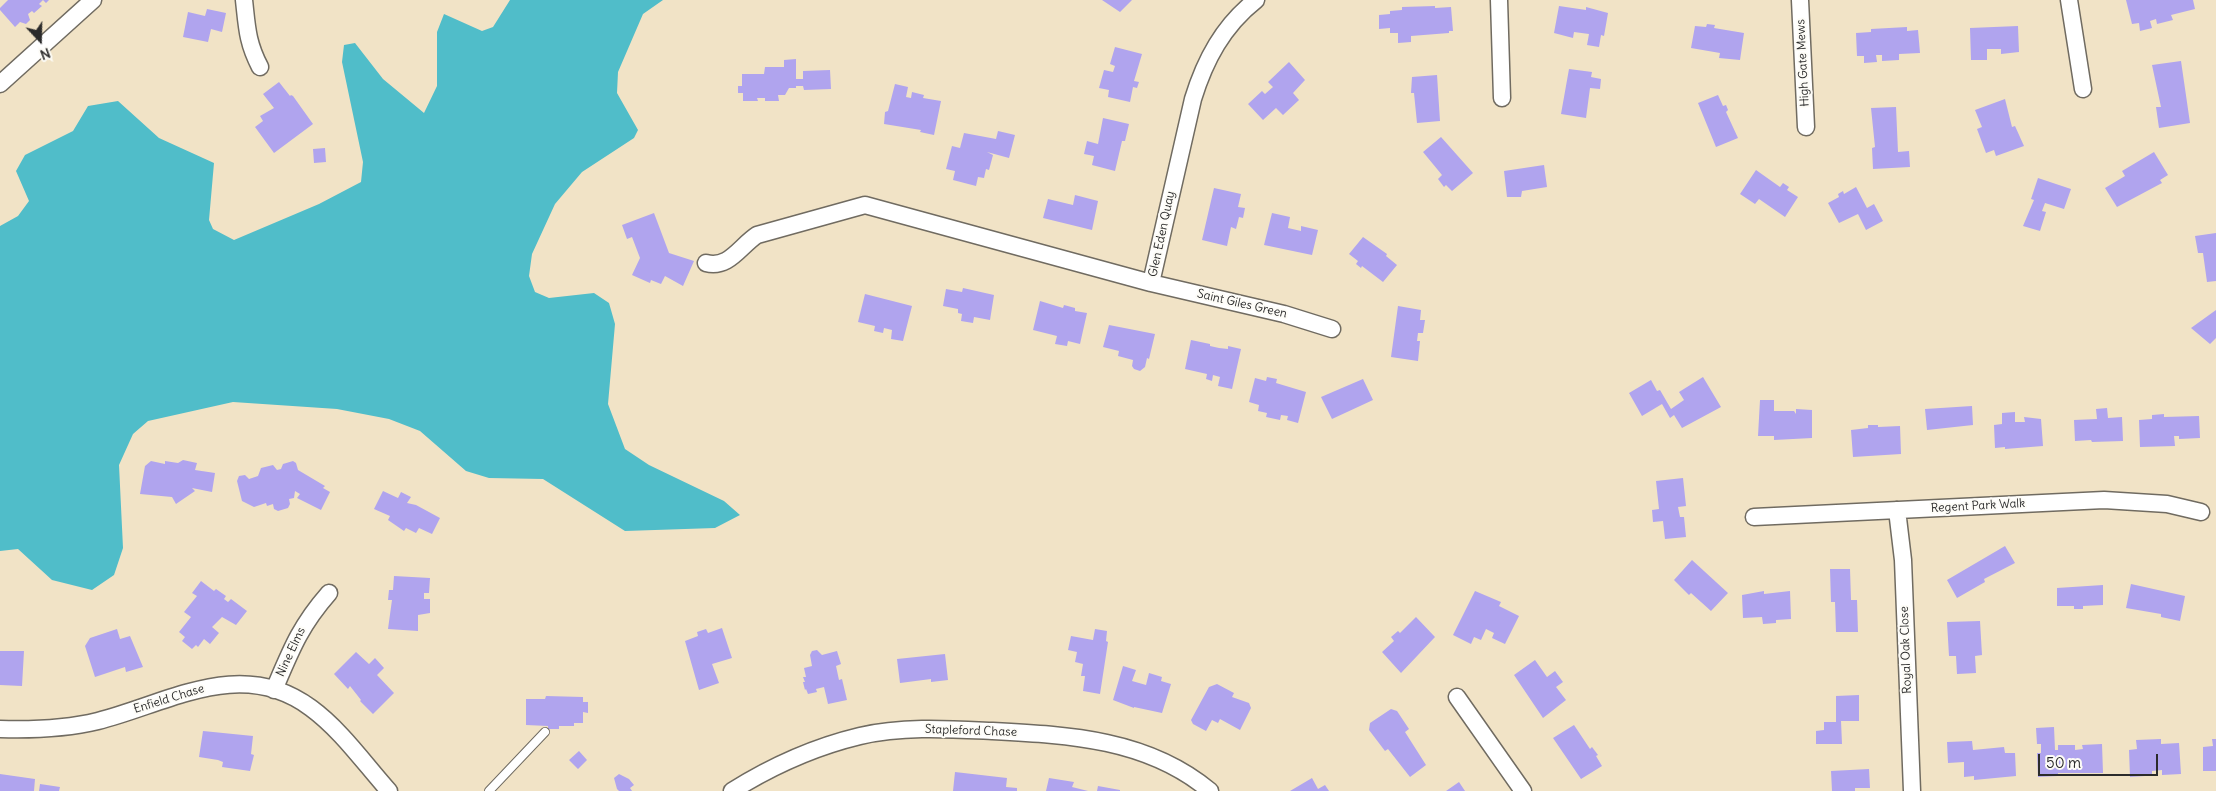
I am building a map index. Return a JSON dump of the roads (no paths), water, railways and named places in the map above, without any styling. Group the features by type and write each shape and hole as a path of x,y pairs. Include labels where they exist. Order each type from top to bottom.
{"street":[{"path":"0,84 93,0"},
{"path":"244,0 246,32 260,67"},
{"name":"Glen Eden Quay","path":"706,263 717,264 727,262 745,242 757,235 865,205 1151,283 1193,99 1201,73 1213,49 1228,27 1256,0"},
{"path":"1499,0 1502,98"},
{"name":"High Gate Mews","path":"1800,0 1806,127"},
{"path":"2069,0 2083,89"},
{"name":"Saint Giles Green","path":"1151,283 1284,314 1332,328"},
{"name":"Regent Park Walk","path":"1754,517 2104,500 2158,502 2201,512"},
{"name":"Royal Oak Close","path":"1897,510 1903,560 1912,791"},
{"name":"Nine Elms","path":"274,690 297,636 311,613 329,593"},
{"name":"Enfield Chase","path":"0,729 54,729 99,721 205,687 238,684 274,690 291,696 310,707 327,722 389,791"},
{"path":"1457,697 1523,791"},
{"name":"Stapleford Chase","path":"732,791 789,760 825,746 862,736 906,730 950,729 1053,734 1089,738 1124,746 1158,758 1184,772 1210,791"}],"lane":[{"path":"489,791 545,732"}],"water":[{"path":"510,0 663,0 643,14 618,72 617,93 638,130 634,138 582,172 555,204 532,254 529,276 535,292 549,298 594,293 609,303 615,324 608,404 625,449 649,465 724,501 740,515 715,528 625,531 543,479 489,478 466,471 420,431 389,419 337,409 233,402 148,421 133,434 119,465 123,548 114,575 92,590 52,580 18,549 0,551 0,226 18,216 29,201 16,171 25,155 73,131 88,106 118,101 159,138 214,163 209,220 213,229 234,240 319,204 361,182 363,162 342,62 344,45 355,43 383,79 424,113 437,86 437,32 444,14 482,31 493,27"}]}
